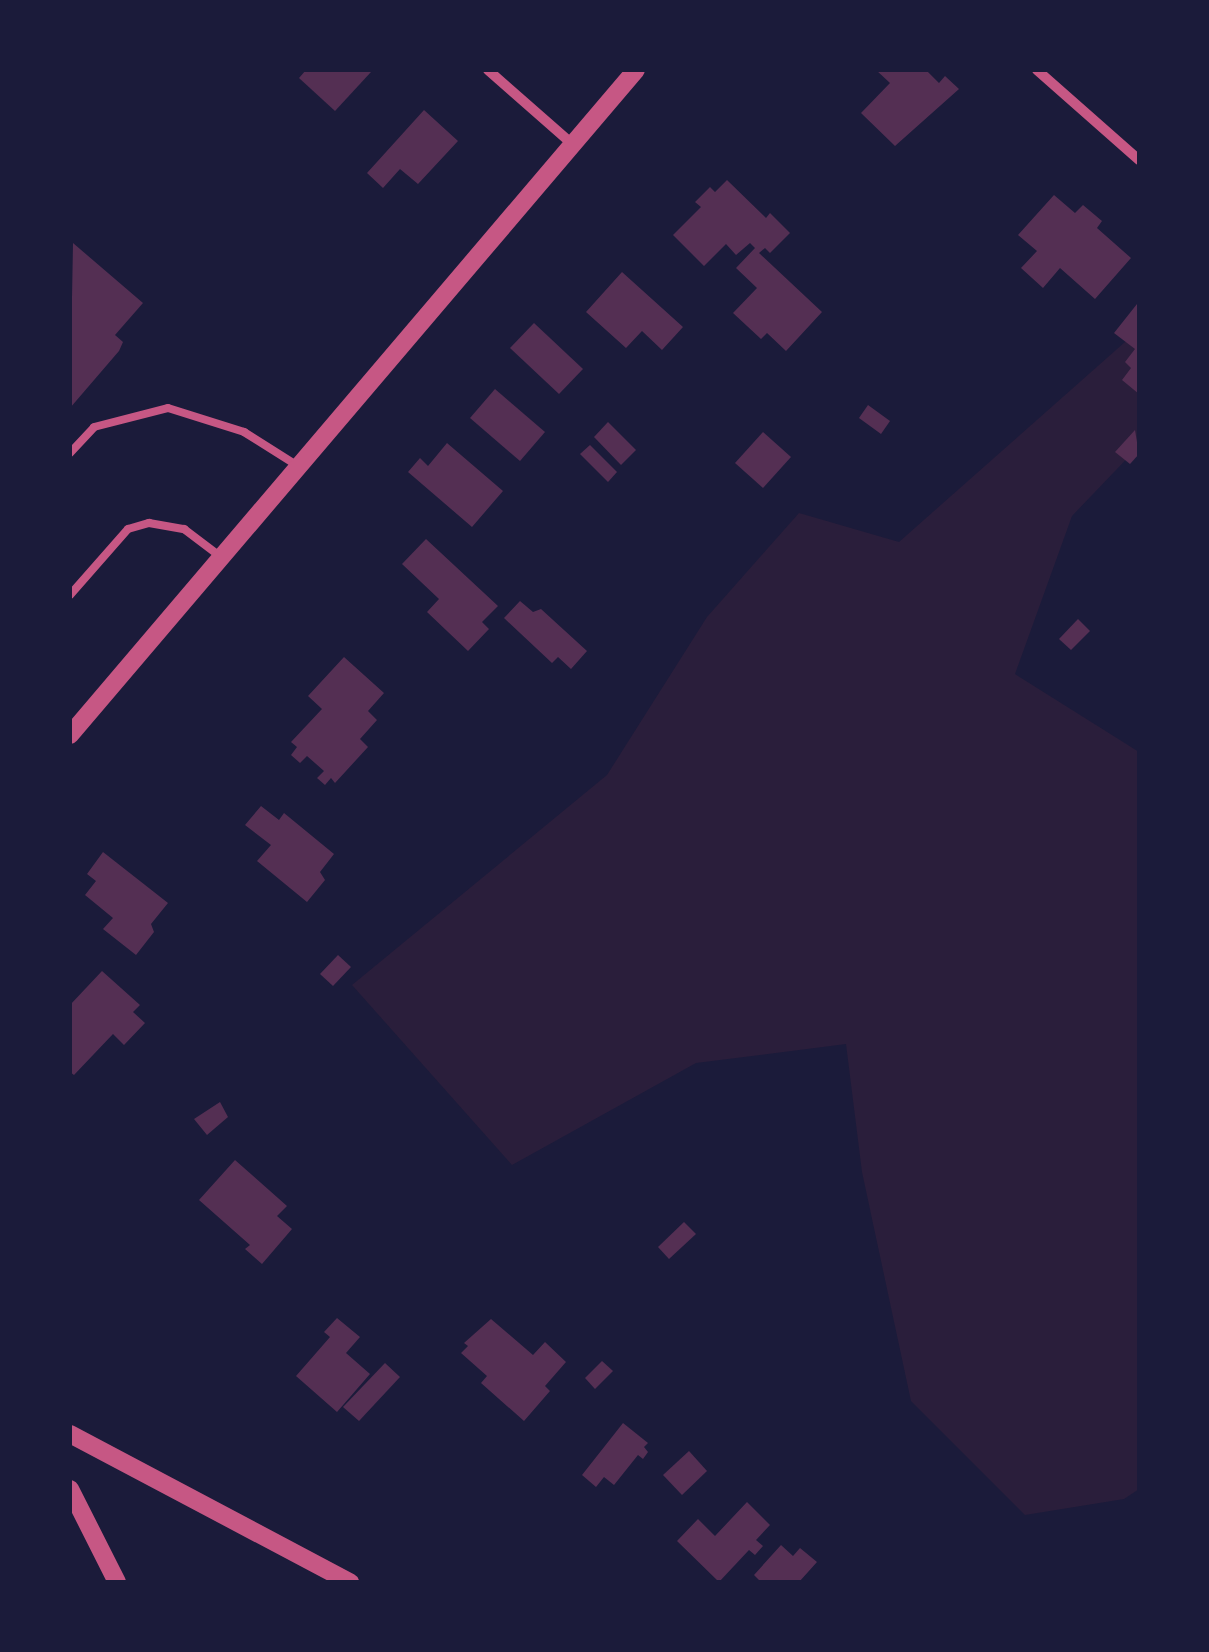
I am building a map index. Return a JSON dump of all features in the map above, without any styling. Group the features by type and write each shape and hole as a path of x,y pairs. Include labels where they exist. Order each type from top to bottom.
{"street":[{"path":"488,70 571,143"},
{"path":"70,735 636,70"},
{"path":"1037,70 1139,160"},
{"path":"70,1434 350,1582"},
{"path":"70,1489 117,1582"}],"lane":[{"path":"70,453 94,427 168,408 244,432 298,466"},
{"path":"70,594 128,529 150,523 184,529 220,557"}],"shaded area":[{"path":"1139,341 1139,446 1072,516 1015,674 1139,752 1139,1489 1124,1499 1025,1515 911,1401 862,1172 846,1044 696,1063 512,1165 352,985 607,775 707,617 799,513 899,542 1125,342"}],"building":[{"path":"306,70 371,72 335,111 299,78"},
{"path":"876,70 926,70 939,83 945,76 959,89 895,146 861,113 890,83"},
{"path":"424,110 458,141 418,184 400,169 383,188 367,173"},
{"path":"727,180 766,218 770,213 790,233 770,253 765,248 759,253 822,312 786,351 767,333 761,339 733,313 757,288 736,268 755,248 750,243 736,255 726,244 704,266 673,235 701,207 695,202 710,187 715,192"},
{"path":"1054,195 1075,213 1083,205 1102,221 1097,228 1131,258 1095,299 1060,268 1043,288 1021,268 1037,251 1018,235"},
{"path":"73,243 143,303 115,335 123,342 119,351 70,408"},
{"path":"622,272 683,327 662,350 642,331 626,348 586,312"},
{"path":"1137,304 1139,394 1122,380 1131,368 1125,362 1135,349 1114,333"},
{"path":"534,323 583,369 559,394 510,348"},
{"path":"495,389 545,432 520,461 470,418"},
{"path":"868,405 890,421 881,434 859,418"},
{"path":"608,422 636,450 621,465 594,437"},
{"path":"1135,430 1139,454 1130,464 1115,452"},
{"path":"763,432 791,457 763,488 735,463"},
{"path":"447,443 503,491 472,527 408,472 420,458 428,466"},
{"path":"590,445 617,472 608,482 580,454"},
{"path":"426,539 498,606 482,622 489,629 468,651 427,612 439,599 402,564"},
{"path":"520,601 533,612 541,609 587,651 571,669 558,657 552,663 504,618"},
{"path":"1078,619 1090,631 1071,650 1059,639"},
{"path":"344,657 384,693 368,711 377,720 360,739 368,747 335,783 331,778 325,785 317,778 324,771 307,756 300,763 291,755 297,747 291,742 322,709 308,696"},
{"path":"261,806 279,820 284,813 334,854 320,872 325,880 307,902 257,861 271,845 245,825"},
{"path":"103,852 168,903 151,924 154,932 136,955 103,929 113,918 85,895 96,881 87,874"},
{"path":"338,955 351,967 333,986 320,974"},
{"path":"102,971 140,1005 133,1012 145,1023 124,1045 113,1034 74,1075 70,1072 70,1005"},
{"path":"220,1102 228,1117 207,1135 194,1119"},
{"path":"235,1160 287,1206 277,1216 292,1229 262,1264 245,1249 250,1245 199,1200"},
{"path":"684,1222 696,1234 669,1259 658,1247"},
{"path":"337,1318 360,1337 346,1353 370,1374 337,1412 296,1376 330,1337 324,1332"},
{"path":"491,1319 533,1355 545,1342 566,1362 545,1386 550,1391 524,1421 481,1383 487,1376 461,1353 468,1346 464,1343"},
{"path":"602,1361 613,1371 595,1389 585,1378"},
{"path":"385,1363 400,1377 359,1421 343,1407"},
{"path":"623,1423 648,1443 644,1447 648,1452 643,1459 638,1455 614,1485 604,1477 596,1487 582,1475"},
{"path":"689,1451 707,1471 682,1495 663,1475"},
{"path":"747,1502 770,1525 756,1540 763,1546 755,1555 749,1550 719,1582 677,1541 698,1519 715,1536"},
{"path":"781,1545 793,1556 800,1548 817,1562 799,1582 761,1582 754,1575"}]}
